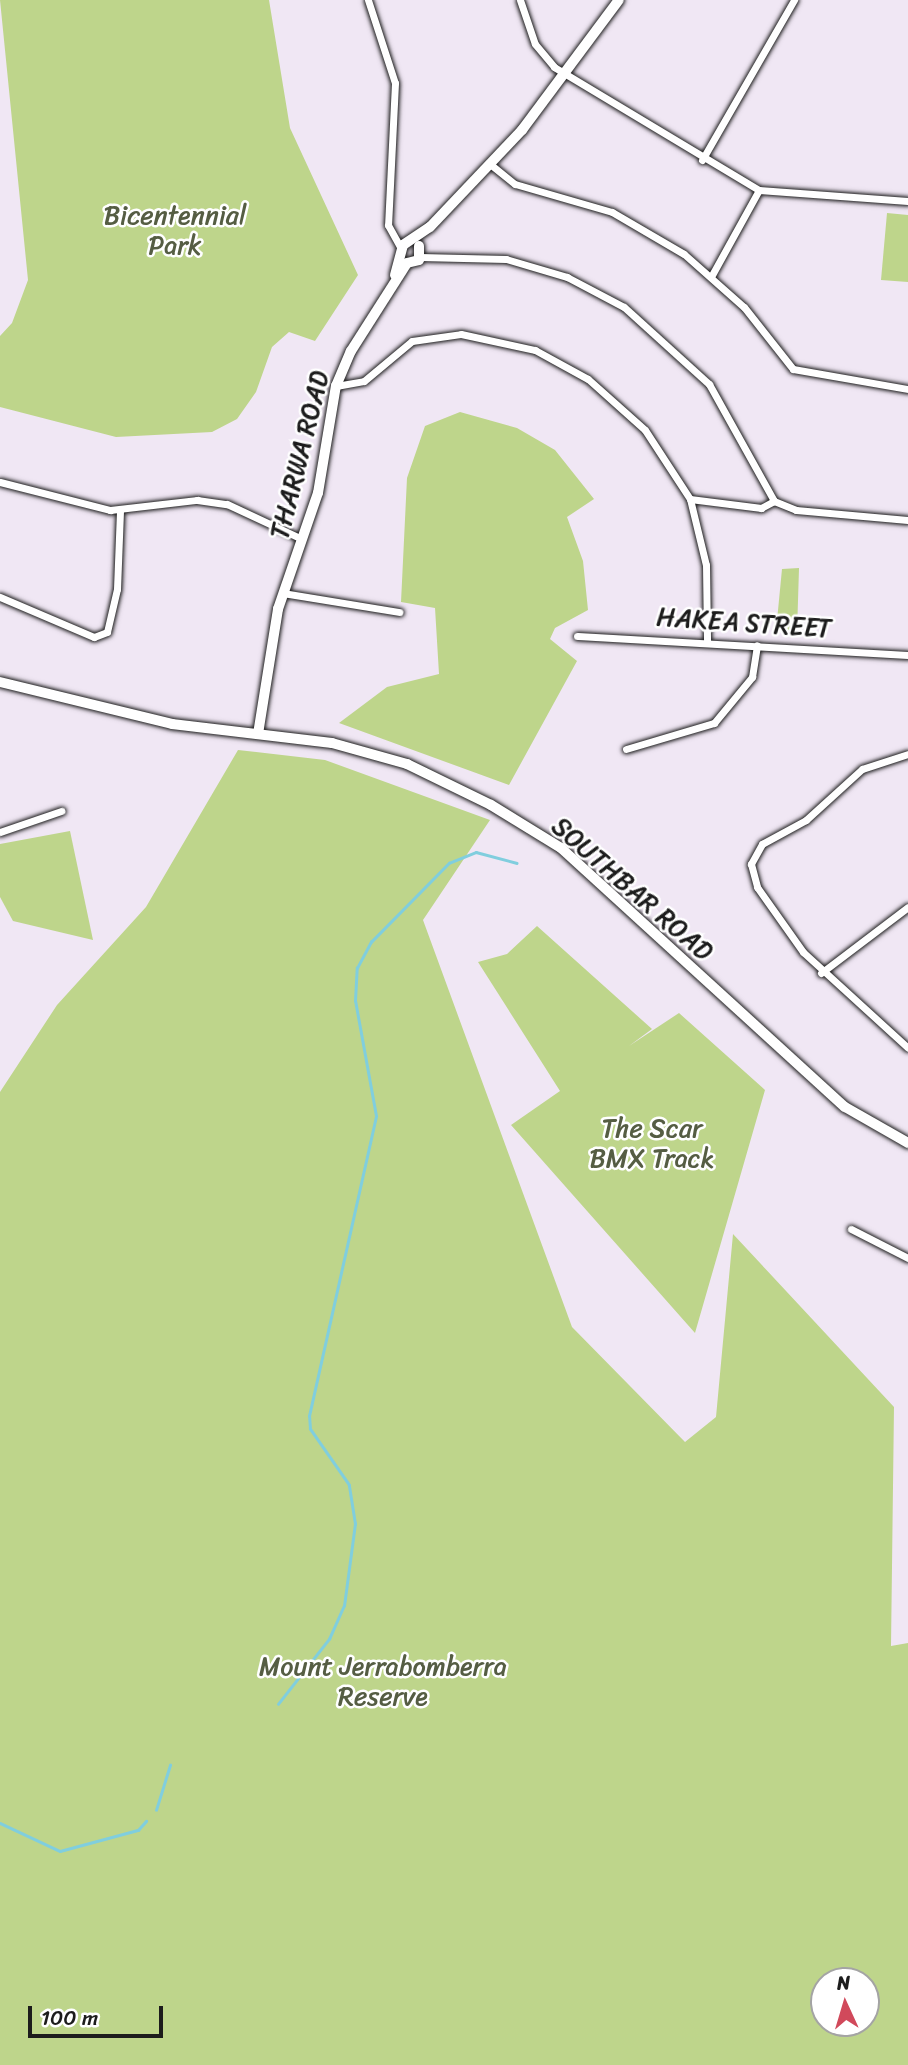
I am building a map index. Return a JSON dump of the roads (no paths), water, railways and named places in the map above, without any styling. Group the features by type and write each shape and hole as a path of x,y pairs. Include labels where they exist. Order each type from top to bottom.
{"main road":[{"path":"410,252 567,76 619,0"},
{"name":"THARWA ROAD","path":"258,734 283,593 318,493 336,386 410,252"},
{"name":"SOUTHBAR ROAD","path":"0,682 88,708 332,743 407,764 513,816 566,852 845,1107 908,1143"}],"street":[{"path":"368,0 395,83 388,225 410,252 506,259 567,277 624,307 709,384 774,501 796,510 908,520"},
{"path":"520,0 535,44 567,76 702,160 759,190 908,201"},
{"path":"702,160 794,0"},
{"path":"490,164 515,184 634,223 712,275 793,369 908,388"},
{"path":"712,275 759,190"},
{"path":"336,386 363,381 397,348 433,335 461,334 534,350 618,403 646,430 690,499 706,565 707,641"},
{"path":"0,482 120,510 197,500 227,504 302,539"},
{"path":"690,499 761,508 774,501"},
{"path":"0,597 93,637 107,632 117,590 120,510"},
{"path":"283,593 399,612"},
{"name":"HAKEA STREET","path":"577,636 707,641 908,655"},
{"path":"626,750 714,723 752,677 757,645"},
{"path":"908,754 862,769 752,857 757,887 821,973 908,1048"},
{"path":"0,832 61,811"},
{"path":"821,973 908,907"},
{"path":"851,1229 908,1258"}],"waterway":[{"path":"278,1704 329,1639 344,1606 355,1524 349,1485 310,1429 309,1416 376,1116 355,1001 357,968 371,942 449,863 476,852 517,863"},
{"path":"156,1810 170,1765"},
{"path":"0,1823 60,1851 138,1830 146,1821"}],"park label":[{"name":"Bicentennial Park","path":"175,231"},
{"name":"The Scar BMX Track","path":"652,1144"},
{"name":"Mount Jerrabomberra Reserve","path":"383,1682"}]}
